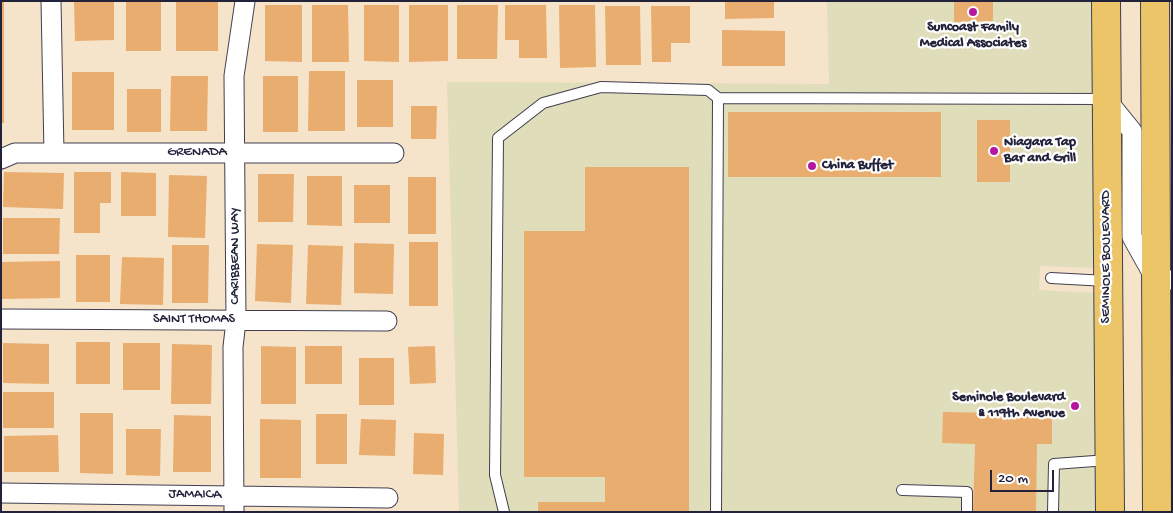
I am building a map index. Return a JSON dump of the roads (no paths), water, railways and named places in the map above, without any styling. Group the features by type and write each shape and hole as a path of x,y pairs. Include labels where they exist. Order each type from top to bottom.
{"main road":[{"name":"SEMINOLE BOULEVARD","path":"1106,1 1110,512"},
{"path":"1155,1 1164,280 1157,512"}],"street":[{"path":"51,1 54,153"},
{"name":"CARIBBEAN WAY","path":"234,504 236,172 233,153 234,76 245,1"},
{"path":"1106,99 1132,131 1132,237 1164,280"},
{"name":"GRENADA","path":"1,159 15,153 394,152"},
{"name":"SAINT THOMAS","path":"1,319 387,321"},
{"name":"JAMAICA","path":"1,493 234,504 388,498"}],"lane":[{"path":"504,512 495,475 498,138 543,103 601,87 708,90 718,98 1106,99"},
{"path":"716,512 718,98"},
{"path":"1051,278 1108,280"},
{"path":"1053,512 1054,464 1109,460"},
{"path":"902,490 967,492 967,512"}],"place":[{"name":"Suncoast Family Medical Associates","path":"973,12"},
{"name":"Niagara Tap Bar and Grill","path":"994,151"},
{"name":"China Buffet","path":"812,166"},
{"name":"Seminole Boulevard & 119th Avenue","path":"1075,406"}]}
